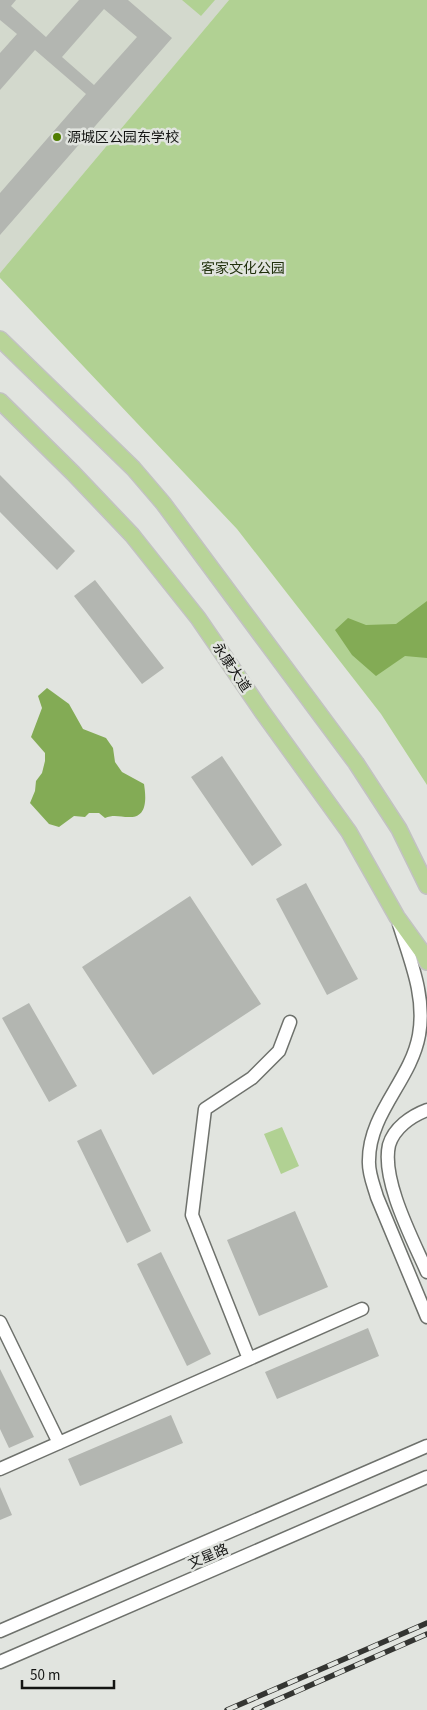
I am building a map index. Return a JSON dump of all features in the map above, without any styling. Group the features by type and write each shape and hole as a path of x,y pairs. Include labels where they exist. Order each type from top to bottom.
{"main road":[{"path":"0,339 133,468 163,503 356,763 399,828 427,886"},
{"name":"永康大道","path":"0,401 67,466 132,535 198,618 261,710 350,832 397,917 423,953 427,962"}],"street":[{"path":"397,917 420,991 420,1028 413,1058 380,1116 372,1140 369,1160 371,1178 377,1197 427,1317"},
{"path":"249,1359 192,1215 205,1109 252,1078 279,1051 290,1022"},
{"path":"427,1110 415,1114 396,1132 390,1146 388,1174 401,1212 427,1272"},
{"path":"0,1469 362,1309"},
{"path":"0,1322 59,1443"},
{"name":"文星路","path":"0,1631 427,1446"},
{"name":"文星路","path":"0,1662 427,1477"}],"shaded area":[{"name":"源城区公园东学校","path":"0,0 229,0 0,273"},
{"path":"427,601 427,658 405,656 376,676 352,655 335,630 348,618 366,625 396,624"},
{"path":"47,688 69,704 83,729 106,738 113,748 115,762 122,772 144,784 145,800 140,814 129,817 114,816 105,818 99,813 89,813 85,817 74,816 59,827 49,824 30,803 35,791 36,781 42,773 45,761 45,753 31,737 42,708 38,696"}],"green space":[{"path":"182,0 215,0 201,16"},
{"name":"客家文化公园","path":"229,0 427,0 427,785 381,714 237,529 0,278 0,273"},
{"path":"282,1127 299,1166 281,1174 264,1134"}],"building":[{"path":"0,0 16,0 11,6 46,37 79,0 128,0 172,38 0,235 0,193 86,94 35,50 0,90 0,53 17,34 0,20","holes":["104,9 137,37 94,85 62,57"]},
{"path":"0,475 75,551 57,570 0,512"},
{"path":"95,580 164,668 142,684 74,596"},
{"path":"222,756 282,845 252,866 191,777"},
{"path":"306,883 358,979 327,995 276,899"},
{"path":"190,896 261,1004 153,1075 82,967"},
{"path":"29,1003 77,1086 49,1102 2,1018"},
{"path":"101,1129 151,1231 127,1243 77,1141"},
{"path":"295,1211 328,1287 259,1316 227,1240"},
{"path":"161,1252 211,1354 187,1366 137,1264"},
{"path":"368,1328 379,1356 277,1399 265,1372"},
{"path":"0,1369 34,1437 9,1448 0,1429"},
{"path":"171,1415 183,1443 80,1486 68,1459"},
{"path":"0,1487 12,1515 0,1520"}],"railway":[{"path":"227,1710 427,1623"},
{"path":"254,1710 427,1634"}],"place":[{"name":"源城区公园东学校","path":"57,137"}]}
